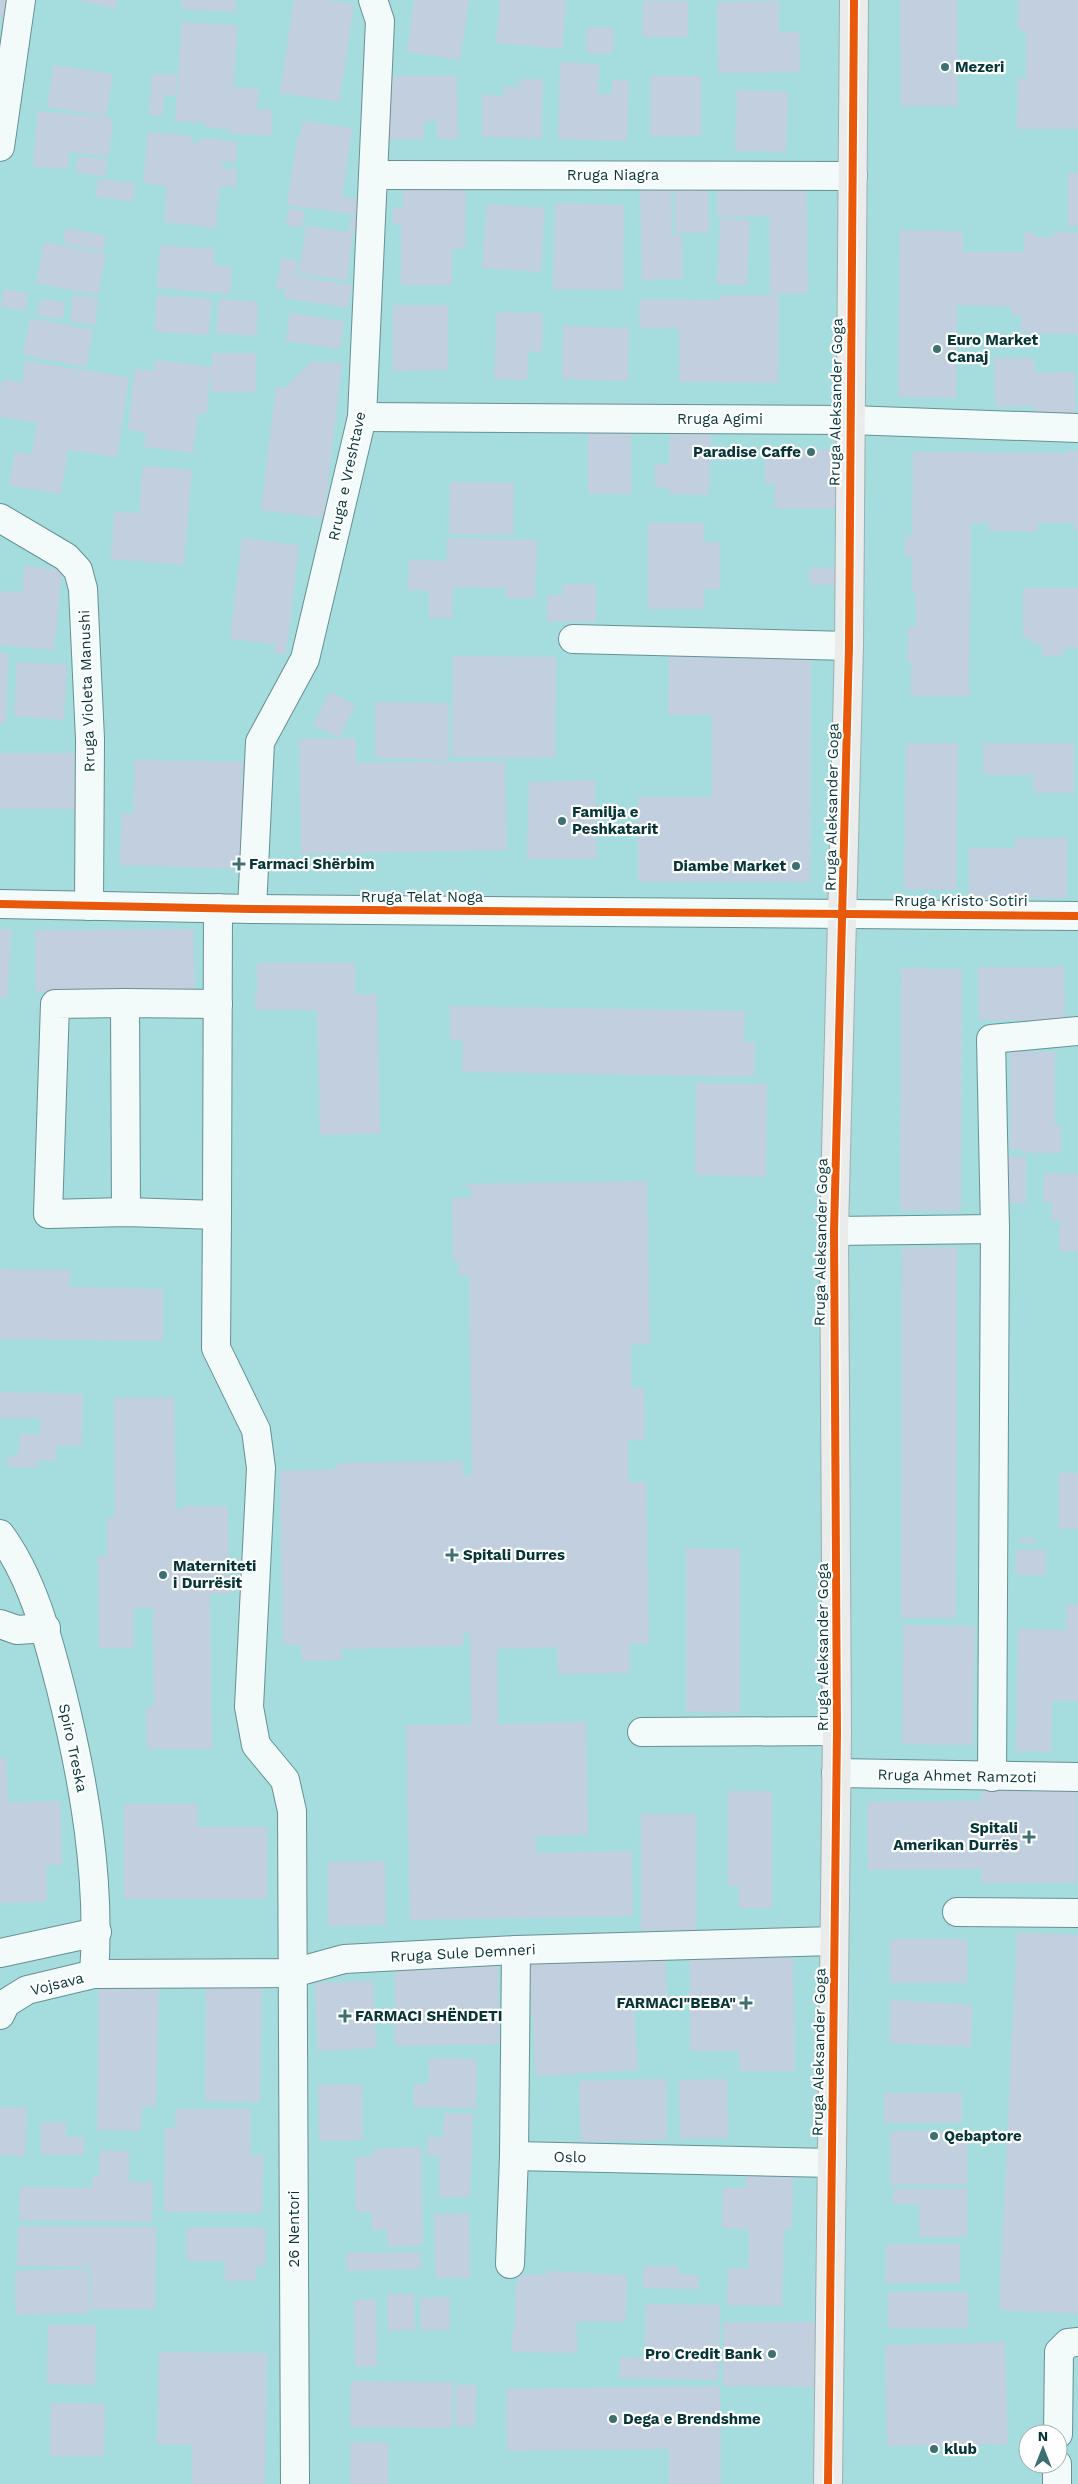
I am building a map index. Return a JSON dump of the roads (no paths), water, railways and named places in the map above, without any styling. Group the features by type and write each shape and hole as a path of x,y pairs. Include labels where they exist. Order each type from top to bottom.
{"main road":[{"name":"Rruga Aleksander Goga","path":"828,2484 837,1732 834,1231 849,646 849,420 854,0"}],"street":[{"path":"0,147 21,0"},
{"name":"Rruga e Vreshtave","path":"252,909 260,742 305,659 362,417 380,20 373,0"},
{"name":"Rruga Niagra","path":"374,175 853,176"},
{"name":"Rruga Agimi","path":"362,417 849,420 1078,428"},
{"name":"Rruga Violeta Manushi","path":"0,518 66,557 78,570 83,589 90,739 89,906"},
{"path":"573,639 849,646"},
{"name":"Rruga Telat Noga","path":"0,904 252,909 843,914"},
{"name":"26 Nentori","path":"218,908 216,1348 256,1430 261,1468 250,1707 256,1745 285,1780 292,1811 295,2484"},
{"name":"Rruga Kristo Sotiri","path":"843,914 1078,916"},
{"path":"124,1002 126,1212"},
{"path":"217,1215 126,1212 48,1214 55,1004 124,1002 218,1004"},
{"path":"992,1777 995,1229 991,1039 1078,1031"},
{"path":"834,1231 995,1229"},
{"name":"Spiro Treska","path":"0,1534 16,1556 46,1628 70,1727 88,1823 97,1932 94,1974"},
{"path":"0,1624 17,1630 46,1628"},
{"path":"642,1732 837,1732"},
{"name":"Rruga Ahmet Ramzoti","path":"836,1773 1078,1777"},
{"path":"957,1912 1078,1913"},
{"path":"0,1953 97,1932"},
{"name":"Rruga Sule Demneri","path":"94,1974 292,1973 344,1959 516,1950 834,1941"},
{"path":"510,2264 514,2156 516,1950"},
{"name":"Vojsava","path":"0,2015 6,2003 28,1990 94,1974"},
{"name":"Oslo","path":"514,2156 832,2162"},
{"path":"1058,2424 1059,2352 1068,2343 1078,2342"}],"place":[{"name":"Mezeri","path":"945,67"},
{"name":"Euro Market Canaj","path":"937,349"},
{"name":"Paradise Caffe","path":"811,452"},
{"name":"Familja e Peshkatarit","path":"562,821"},
{"name":"Farmaci Shërbim","path":"239,864"},
{"name":"Diambe Market","path":"796,866"},
{"name":"Spitali Durres","path":"452,1555"},
{"name":"Materniteti i Durrësit","path":"163,1575"},
{"name":"Spitali Amerikan Durrës","path":"1029,1837"},
{"name":"FARMACI\"BEBA\"","path":"746,2003"},
{"name":"FARMACI SHËNDETI","path":"345,2016"},
{"name":"Qebaptore","path":"934,2136"},
{"name":"Pro Credit Bank","path":"772,2354"},
{"name":"Dega e Brendshme","path":"613,2419"},
{"name":"klub","path":"934,2449"}]}
